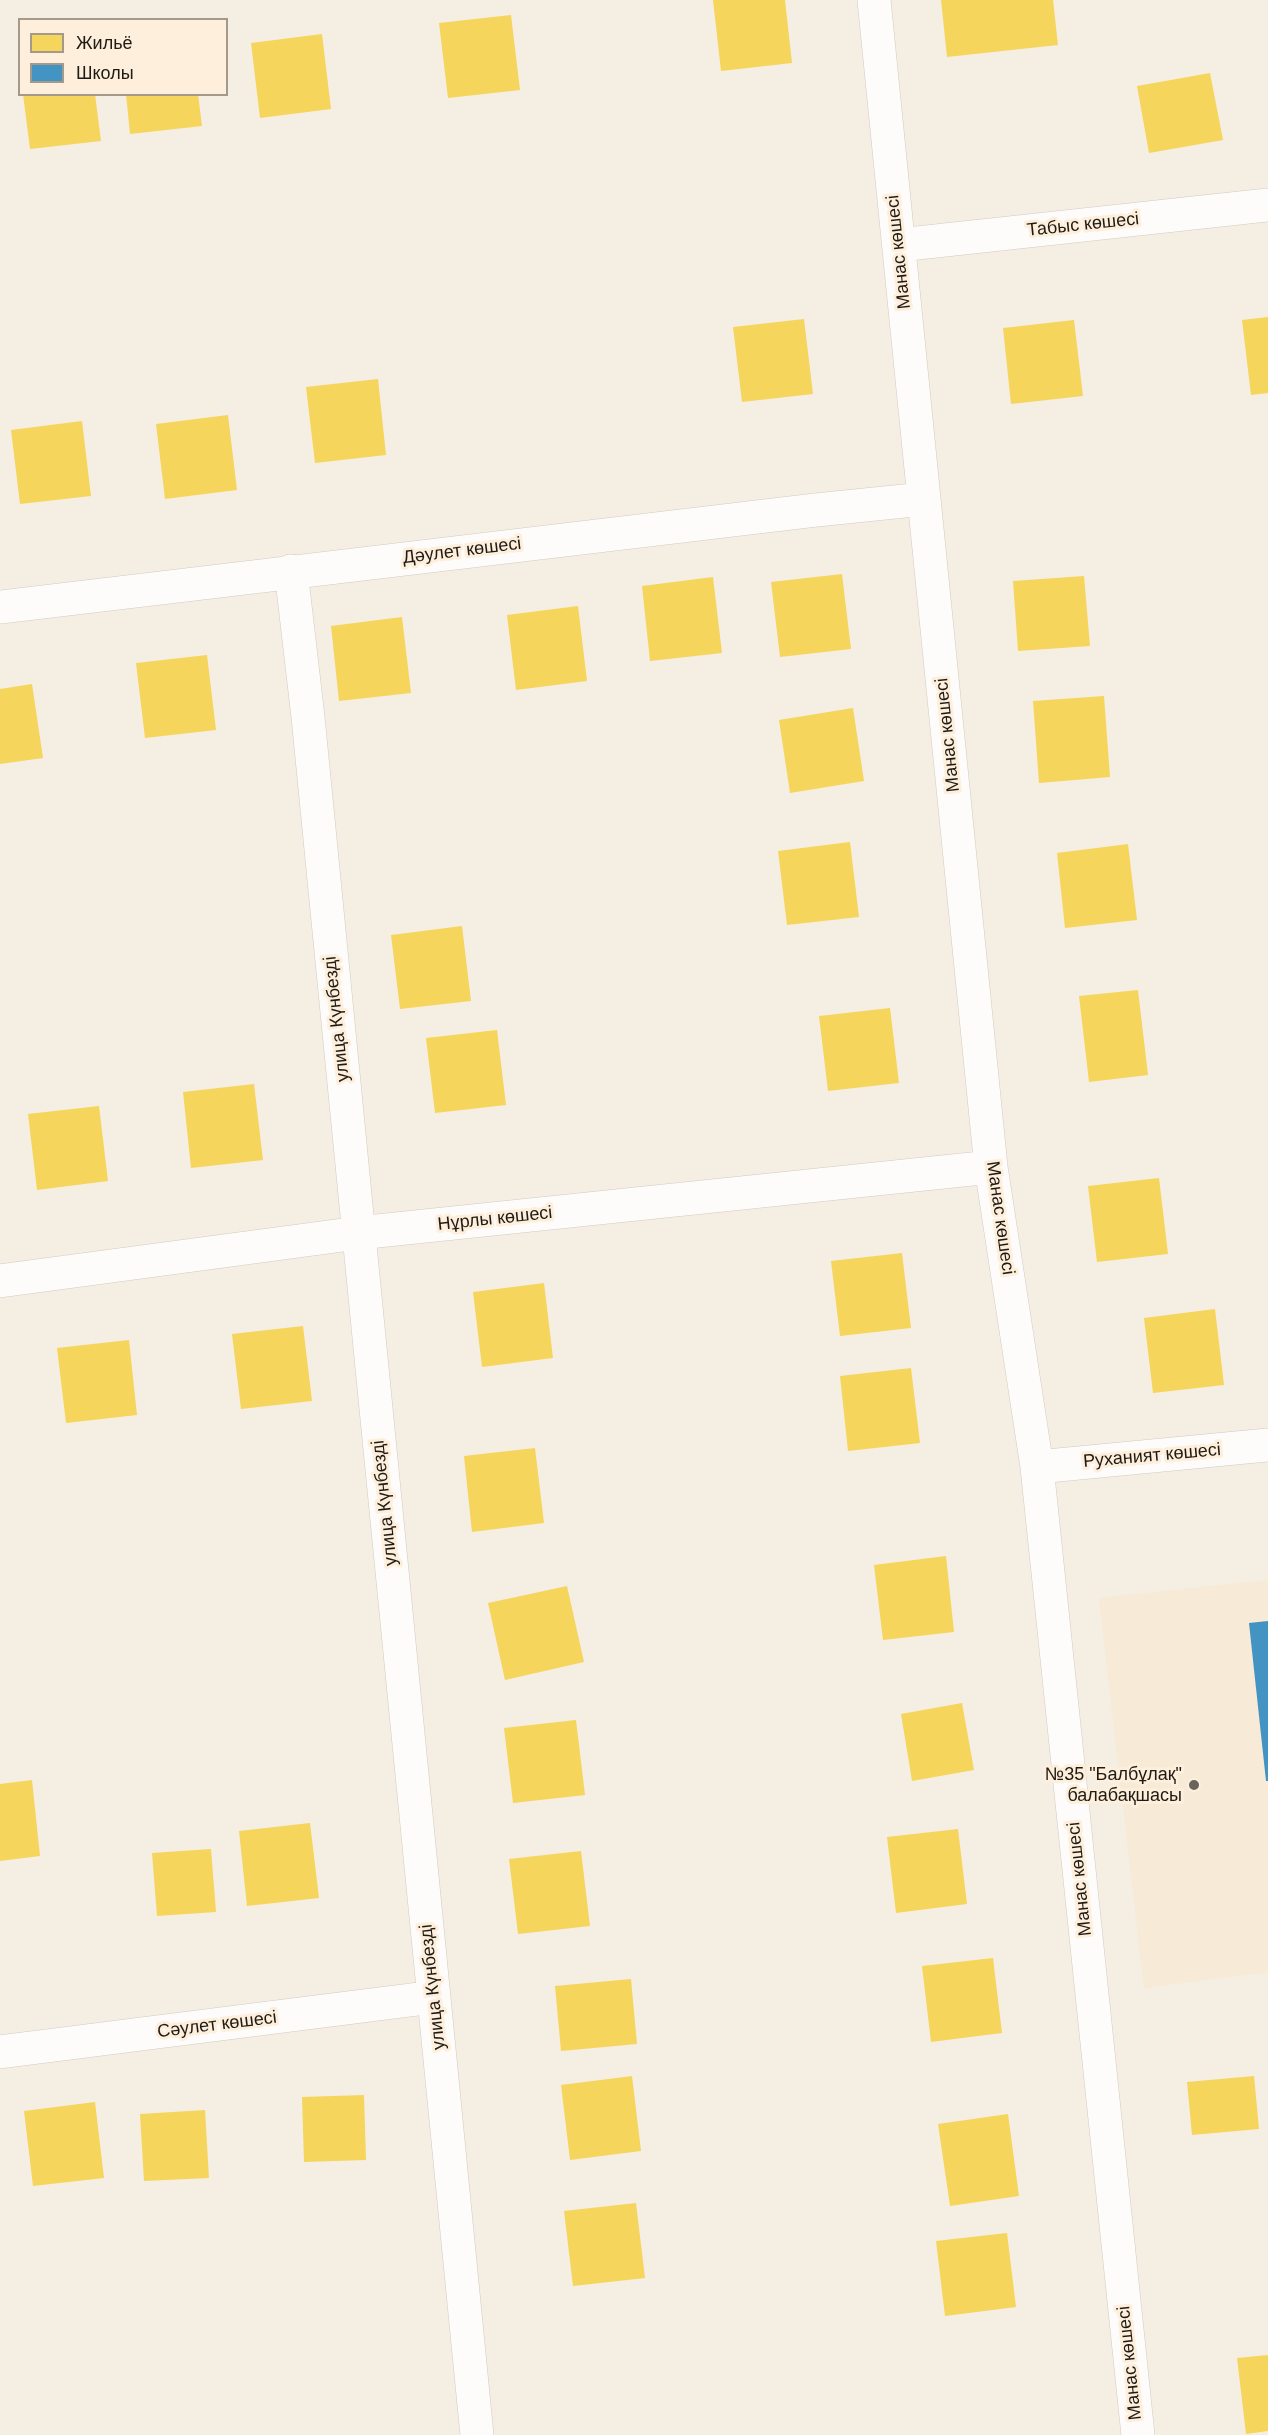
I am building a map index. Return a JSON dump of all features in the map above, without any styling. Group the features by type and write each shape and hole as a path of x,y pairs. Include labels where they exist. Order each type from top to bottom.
{"street":[{"name":"Манас көшесі","path":"874,0 991,1167 1037,1467 1138,2435"},
{"name":"Табыс көшесі","path":"899,245 1268,205"},
{"name":"Дәулет көшесі","path":"0,607 291,571 924,499"},
{"name":"улица Күнбезді","path":"291,571 308,717 477,2435"},
{"name":"Нұрлы көшесі","path":"0,1281 358,1233 991,1167"},
{"name":"Руханият көшесі","path":"1037,1467 1268,1445"},
{"name":"Сәулет көшесі","path":"0,2052 434,1997"}],"shaded area":[{"name":"№35 \"Балбұлақ\" балабақшасы","path":"1268,1580 1268,1972 1144,1988 1099,1598"}],"building: Жильё":[{"path":"713,0 785,0 792,63 721,71"},
{"path":"941,0 1053,0 1058,45 947,57"},
{"path":"511,15 520,90 448,98 439,23"},
{"path":"322,34 331,109 260,118 251,43"},
{"path":"1210,73 1223,140 1149,153 1137,86"},
{"path":"23,96 95,96 101,141 30,149"},
{"path":"126,96 198,96 202,126 130,134"},
{"path":"1268,317 1268,393 1251,395 1242,320"},
{"path":"804,319 813,394 742,402 733,327"},
{"path":"1074,320 1083,396 1011,404 1003,328"},
{"path":"378,379 386,455 315,463 306,387"},
{"path":"228,415 237,490 165,499 156,424"},
{"path":"82,421 91,496 20,504 11,430"},
{"path":"842,574 851,649 780,657 771,582"},
{"path":"1084,576 1090,646 1018,651 1013,581"},
{"path":"713,577 722,653 650,661 642,586"},
{"path":"578,606 587,681 516,690 507,615"},
{"path":"402,617 411,693 339,701 331,626"},
{"path":"207,655 216,730 145,738 136,663"},
{"path":"32,684 43,758 0,764 0,689"},
{"path":"1104,696 1110,777 1039,783 1033,701"},
{"path":"853,708 864,781 790,793 779,720"},
{"path":"850,842 859,917 787,925 778,851"},
{"path":"1128,844 1137,920 1065,928 1057,853"},
{"path":"462,926 471,1001 400,1009 391,935"},
{"path":"1138,990 1148,1075 1089,1082 1079,996"},
{"path":"890,1008 899,1083 828,1091 819,1016"},
{"path":"497,1030 506,1105 435,1113 426,1038"},
{"path":"254,1084 263,1160 191,1168 183,1092"},
{"path":"99,1106 108,1181 37,1190 28,1114"},
{"path":"1159,1178 1168,1254 1097,1262 1088,1186"},
{"path":"902,1253 911,1328 840,1336 831,1261"},
{"path":"544,1283 553,1358 482,1367 473,1292"},
{"path":"1215,1309 1224,1385 1153,1393 1144,1318"},
{"path":"303,1326 312,1401 241,1409 232,1334"},
{"path":"129,1340 137,1415 66,1423 57,1348"},
{"path":"911,1368 920,1443 848,1451 840,1376"},
{"path":"535,1448 544,1523 472,1532 464,1456"},
{"path":"946,1556 954,1632 883,1640 874,1565"},
{"path":"567,1586 584,1662 505,1680 488,1603"},
{"path":"962,1703 974,1770 912,1781 901,1714"},
{"path":"576,1720 585,1795 513,1803 504,1728"},
{"path":"32,1780 40,1856 0,1861 0,1784"},
{"path":"310,1823 319,1898 247,1906 239,1831"},
{"path":"958,1829 967,1904 896,1913 887,1837"},
{"path":"211,1849 216,1912 157,1916 152,1853"},
{"path":"581,1851 590,1926 518,1934 509,1859"},
{"path":"993,1958 1002,2033 931,2042 922,1966"},
{"path":"631,1979 637,2044 561,2051 555,1986"},
{"path":"632,2076 641,2151 570,2160 561,2085"},
{"path":"1254,2076 1259,2129 1192,2135 1187,2082"},
{"path":"364,2095 366,2160 304,2162 302,2097"},
{"path":"95,2102 104,2178 33,2186 24,2111"},
{"path":"205,2110 209,2178 144,2181 140,2114"},
{"path":"1008,2114 1019,2196 950,2206 938,2124"},
{"path":"636,2203 645,2278 573,2286 564,2211"},
{"path":"1007,2233 1016,2307 945,2316 936,2241"},
{"path":"1268,2355 1268,2431 1246,2434 1237,2358"}],"building: Школы":[{"path":"1268,1621 1268,1781 1266,1781 1249,1623"}],"place":[{"name":"№35 \"Балбұлақ\" балабақшасы","path":"1194,1785"}]}
